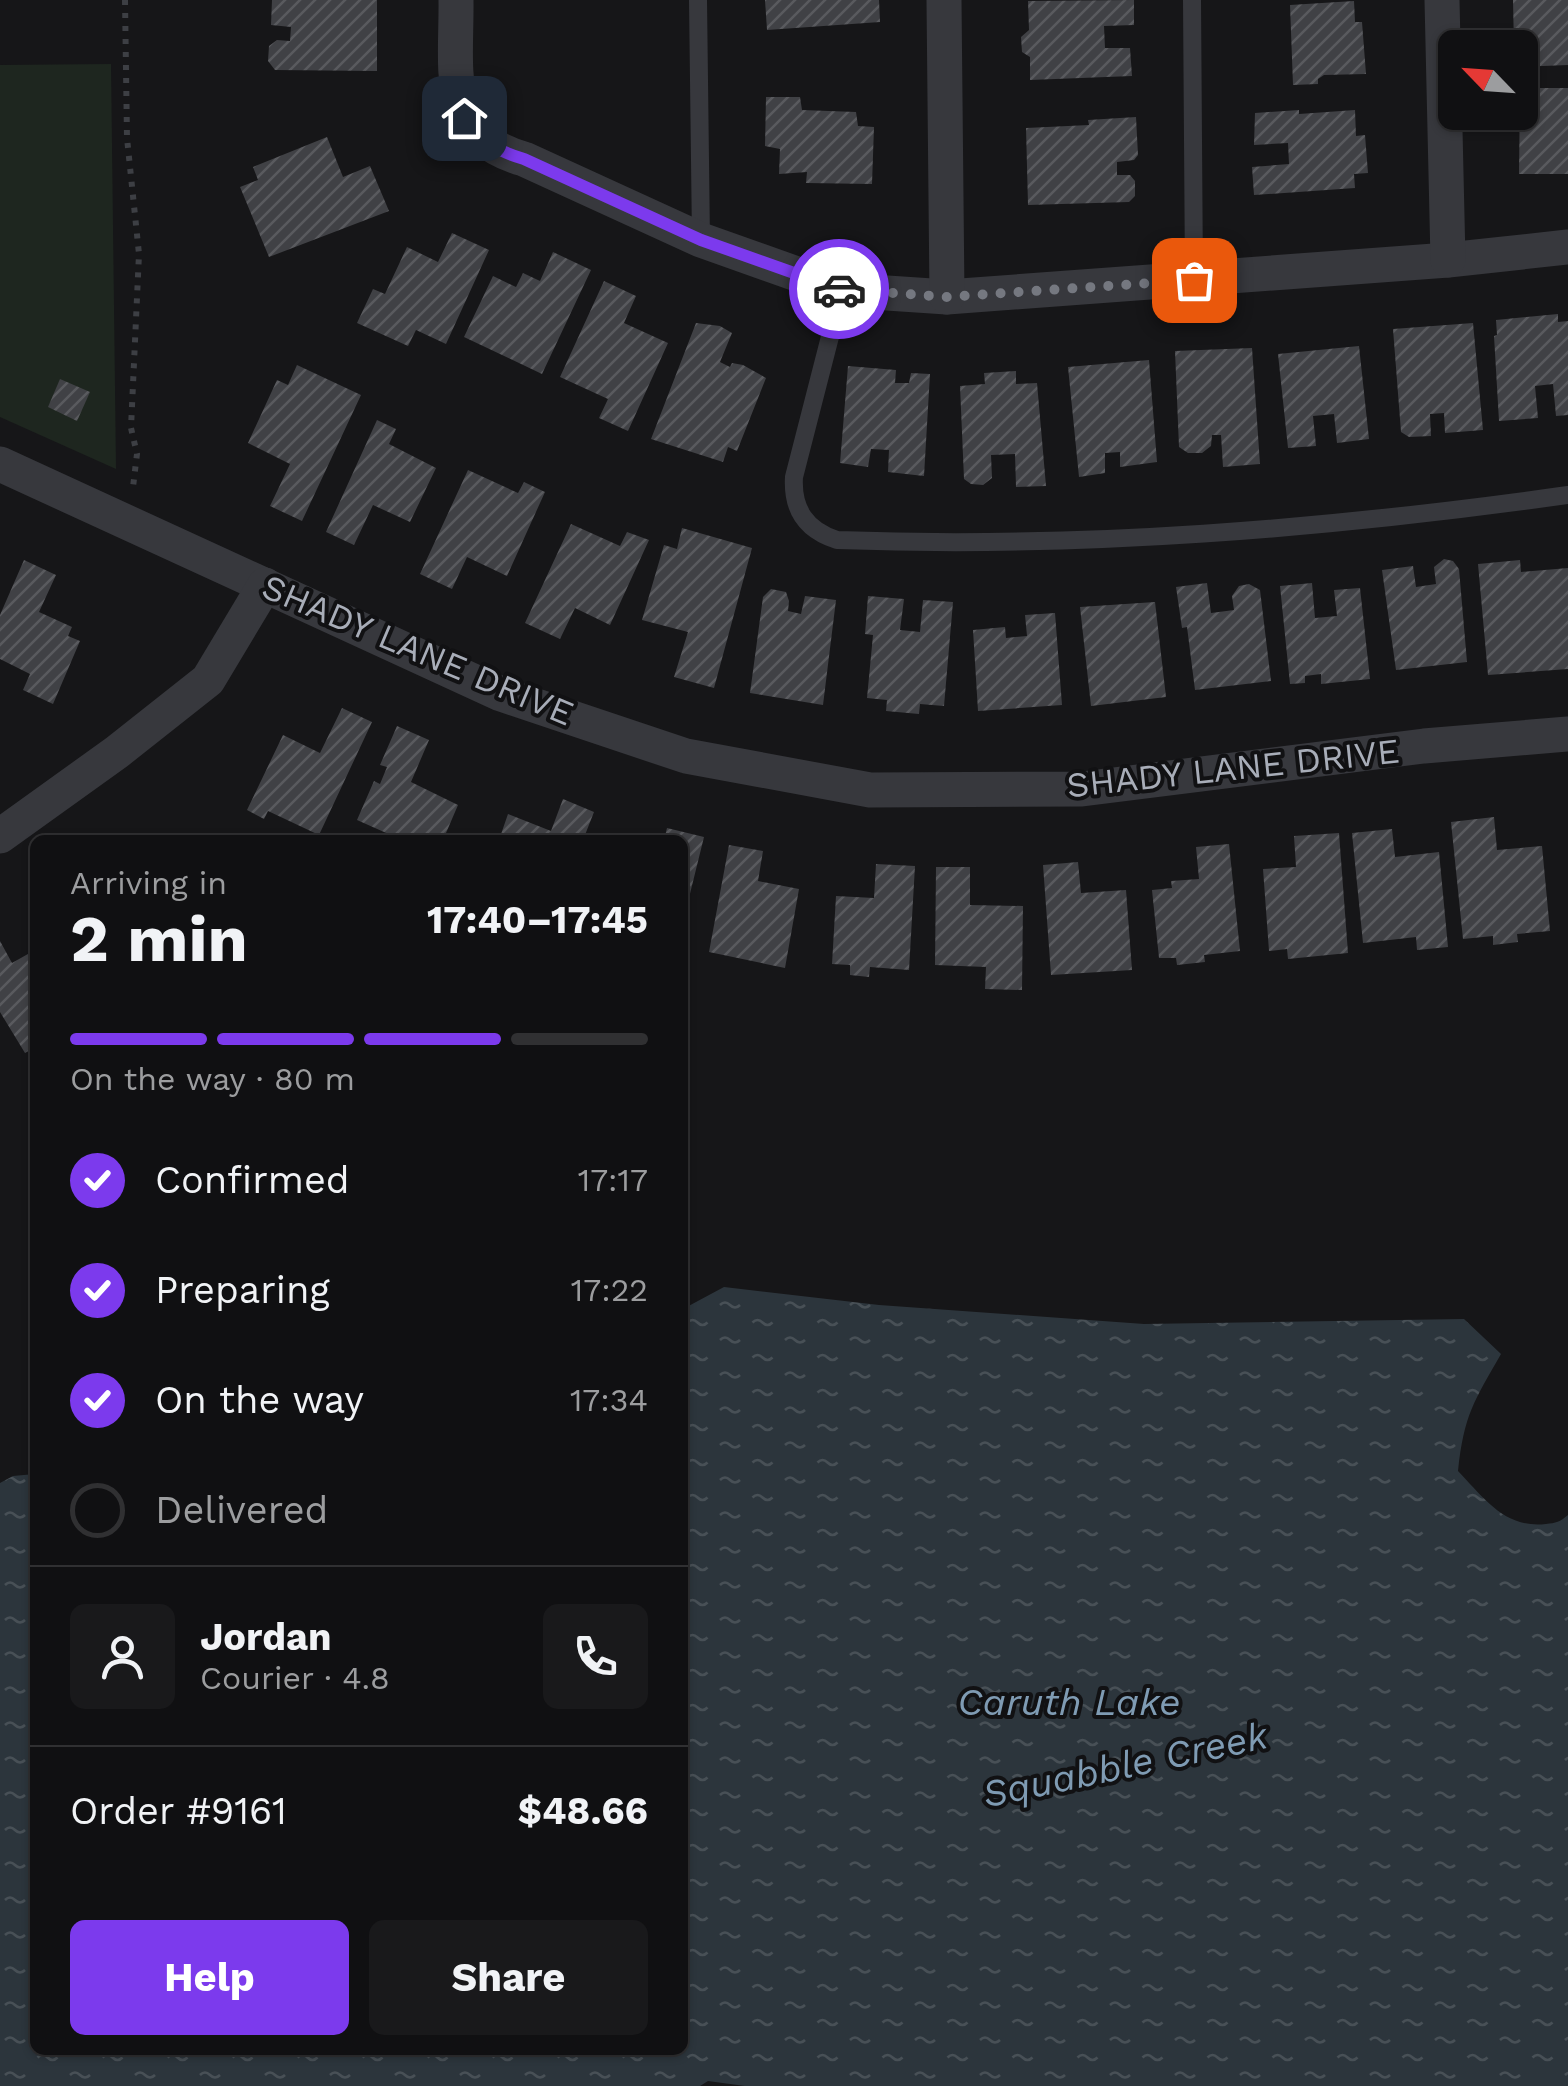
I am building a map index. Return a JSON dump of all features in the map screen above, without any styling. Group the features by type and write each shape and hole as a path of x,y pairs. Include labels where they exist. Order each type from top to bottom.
{"street":[{"path":"456,0 456,94 464,118 480,138 500,152 524,159 701,240 842,290 947,297 1448,260 1568,247"},
{"path":"944,0 947,297"},
{"path":"1442,0 1448,260"},
{"name":"SHADY LANE DRIVE","path":"0,464 501,694 686,756 870,790 1082,789 1424,746 1568,734"},
{"path":"0,836 118,752 208,680 265,585"}],"lane":[{"path":"698,0 701,240"},
{"path":"1192,0 1194,280"},
{"path":"842,290 794,476 793,494 808,524 837,540 1063,543 1412,517 1568,494"}],"path":[{"path":"120,519 133,487 138,454 131,428 139,254 127,138 125,0"}],"shaded area":[{"path":"111,64 116,469 0,417 0,65"}],"water":[{"name":"Caruth Lake","path":"724,1287 879,1305 1144,1324 1464,1319 1501,1354 1472,1409 1458,1471 1496,1510 1519,1522 1549,1524 1568,1515 1568,2086 745,2086 708,2081 700,2086 0,2086 0,1483 13,1476 30,1474 30,2055 688,2055 688,1306"}],"building":[{"path":"272,0 377,0 377,71 275,70 268,61 269,46 277,40 290,41 291,27 271,25"},
{"path":"765,0 879,0 880,22 767,30"},
{"path":"1134,0 1134,25 1104,26 1105,48 1130,48 1132,76 1030,80 1030,57 1022,52 1021,37 1029,30 1028,1"},
{"path":"1513,0 1568,0 1568,65 1538,66 1538,30 1514,30"},
{"path":"1354,1 1355,22 1362,22 1366,74 1324,75 1318,84 1293,85 1290,5"},
{"path":"1538,88 1568,88 1568,174 1519,174 1520,130 1538,130"},
{"path":"766,97 800,97 802,110 856,112 858,126 874,127 872,184 806,183 807,172 779,174 780,149 765,146"},
{"path":"1299,110 1299,114 1355,110 1356,136 1365,135 1368,173 1354,174 1355,188 1254,195 1252,167 1289,164 1288,143 1254,145 1255,113"},
{"path":"1136,117 1138,155 1134,160 1117,162 1117,175 1130,175 1135,181 1135,196 1129,202 1028,205 1026,128 1089,125 1088,120"},
{"path":"327,137 343,177 370,166 389,211 269,257 240,187 258,180 253,167"},
{"path":"452,233 489,250 446,344 416,330 408,346 357,323 373,289 385,294 407,247 438,262"},
{"path":"553,252 591,270 542,374 464,337 493,276 516,287 523,273 540,281"},
{"path":"604,281 636,296 624,323 668,343 628,431 599,418 608,399 560,377"},
{"path":"1558,314 1558,322 1568,321 1568,415 1556,416 1553,384 1535,386 1538,418 1499,421 1496,320"},
{"path":"696,323 720,326 732,333 720,362 730,367 732,363 743,365 766,378 737,451 728,447 723,462 651,439"},
{"path":"1473,323 1483,430 1445,433 1444,413 1430,414 1431,436 1409,437 1401,432 1393,329"},
{"path":"1359,346 1369,439 1337,443 1334,414 1313,416 1316,446 1288,448 1278,354"},
{"path":"1252,348 1260,464 1223,467 1221,435 1212,435 1211,446 1202,453 1188,453 1179,447 1175,351"},
{"path":"1149,360 1157,462 1120,467 1120,452 1105,453 1105,473 1079,477 1068,367"},
{"path":"297,365 361,395 302,521 270,506 290,464 248,443 277,380 288,385"},
{"path":"848,366 896,370 895,383 909,383 911,373 930,374 924,476 888,472 889,450 871,449 868,467 840,463"},
{"path":"1016,371 1016,384 1037,383 1046,486 1016,487 1015,454 991,455 992,478 983,485 971,484 964,479 960,386 985,384 984,373"},
{"path":"60,379 90,392 77,421 48,407"},
{"path":"377,420 396,429 389,444 436,468 410,522 373,505 354,545 326,532"},
{"path":"468,470 518,493 524,482 545,492 507,576 467,557 452,589 420,574"},
{"path":"571,524 620,546 627,532 649,540 610,625 575,608 560,639 525,623"},
{"path":"682,528 752,548 714,688 674,677 688,632 642,620 664,545 677,549"},
{"path":"1444,559 1453,561 1459,569 1467,662 1396,670 1382,570 1413,566 1416,587 1436,584 1434,567"},
{"path":"24,560 56,575 39,612 72,627 68,636 80,641 53,704 23,690 30,674 0,659 0,615"},
{"path":"1520,560 1521,572 1568,568 1568,669 1488,675 1478,564"},
{"path":"1207,583 1211,613 1234,610 1232,596 1239,586 1249,584 1260,590 1271,681 1195,690 1187,627 1182,628 1176,587"},
{"path":"1312,583 1315,618 1337,616 1334,590 1360,588 1370,679 1321,684 1321,674 1305,676 1305,683 1290,684 1280,586"},
{"path":"771,589 786,592 788,611 801,614 805,596 836,600 823,705 750,693 763,597"},
{"path":"868,596 904,599 900,630 920,632 923,600 953,602 944,706 920,704 919,714 886,711 887,700 867,698 873,635 865,634"},
{"path":"1155,602 1166,697 1091,706 1080,607"},
{"path":"1055,613 1062,705 978,711 973,630 1005,627 1006,638 1027,636 1025,615"},
{"path":"342,708 372,722 319,835 268,811 264,819 247,810 283,735 320,753"},
{"path":"397,726 429,740 411,782 458,805 445,835 391,835 357,820 374,781 380,784 387,767 380,765"},
{"path":"563,799 594,812 585,835 501,835 508,814 551,831"},
{"path":"1494,817 1497,850 1542,846 1550,931 1517,934 1518,942 1493,945 1493,936 1463,939 1451,822"},
{"path":"667,828 704,837 688,902 688,835 665,835"},
{"path":"1392,829 1395,857 1439,852 1448,947 1417,950 1416,937 1363,943 1352,833"},
{"path":"1339,833 1348,953 1288,959 1287,949 1269,951 1263,869 1296,867 1294,836"},
{"path":"1229,844 1240,951 1204,955 1205,962 1177,965 1176,958 1159,958 1152,890 1172,888 1171,881 1199,879 1196,847"},
{"path":"729,845 763,851 758,881 799,889 785,968 709,952"},
{"path":"1078,862 1081,893 1126,890 1132,970 1051,975 1043,865"},
{"path":"876,864 915,866 909,970 870,967 869,977 850,975 850,965 832,964 836,896 874,898"},
{"path":"936,867 970,867 970,905 1023,906 1022,990 985,989 986,967 935,965"},
{"path":"0,941 12,963 30,953 30,1050 25,1053 0,1012"}],"way so far":[{"path":"839,289 947,297 1194,280"}],"route":[{"path":"464,118 480,138 500,152 524,159 701,240 839,289"}],"water label":[{"name":"Squabble Creek","path":"1125,1765"}]}
